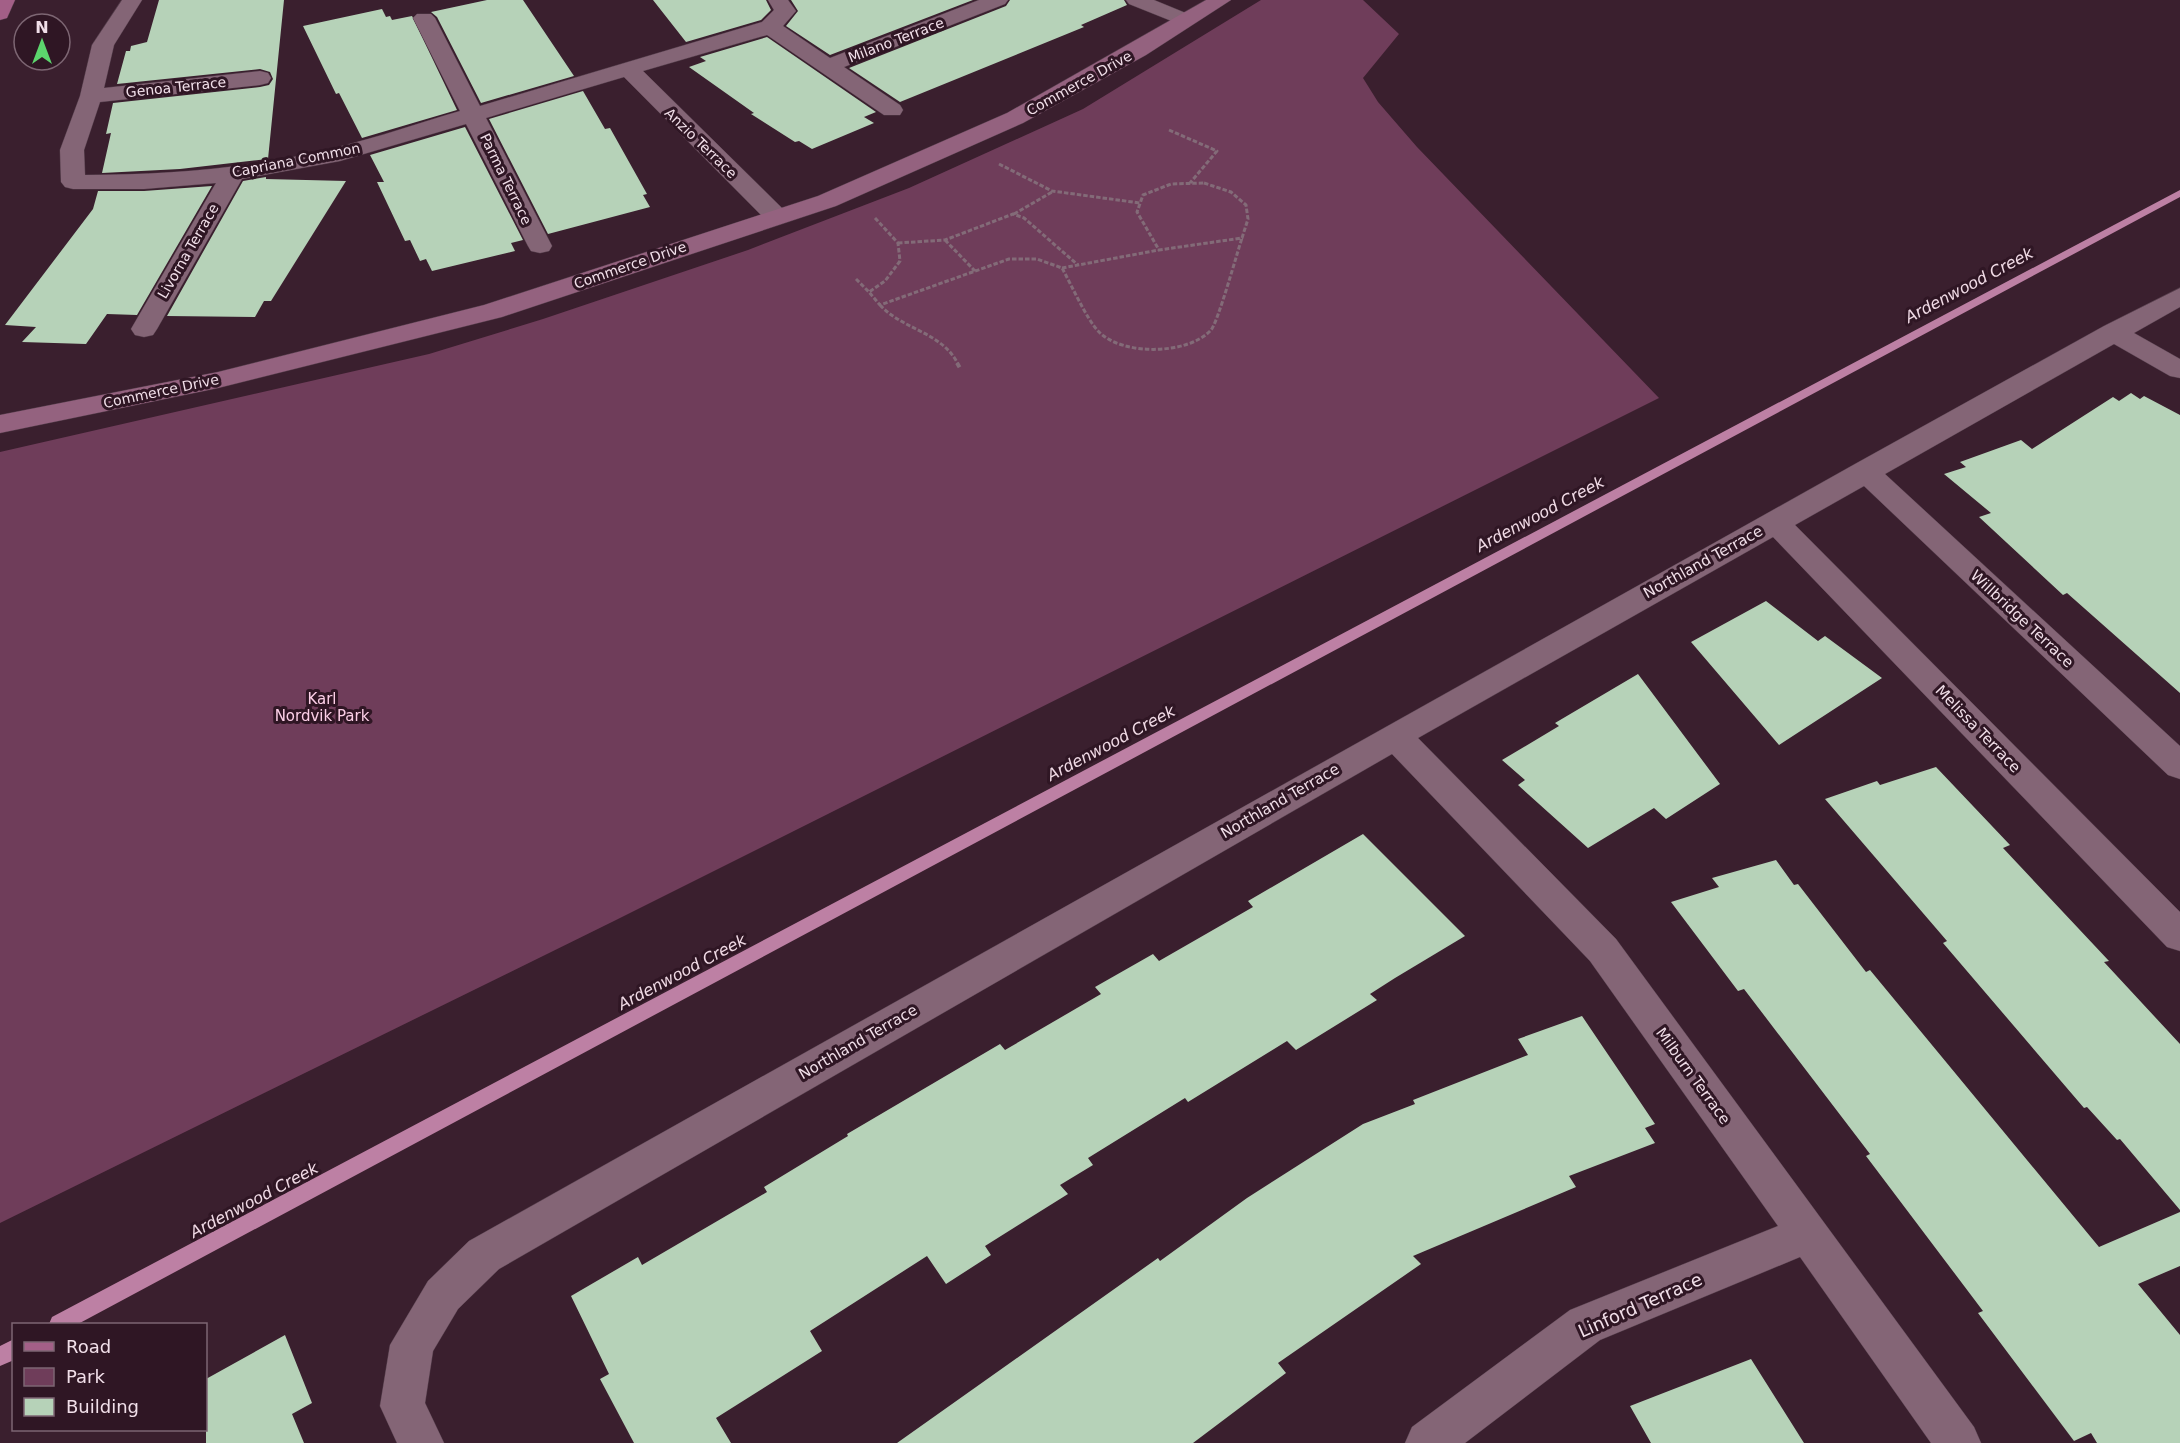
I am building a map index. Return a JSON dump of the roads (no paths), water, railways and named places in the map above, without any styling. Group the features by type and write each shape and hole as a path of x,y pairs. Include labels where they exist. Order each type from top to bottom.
{"main road":[{"path":"0,14 5,0"}],"street":[{"name":"Capriana Common","path":"132,0 103,45 92,96 72,150 73,183 144,183 233,174 340,154 627,68 778,12"},
{"name":"Milano Terrace","path":"828,66 998,0"},
{"path":"1136,0 1186,20"},
{"name":"Commerce Drive","path":"0,424 218,380 493,311 827,201 1015,118 1138,50 1221,0"},
{"path":"778,12 828,66 892,110"},
{"name":"Parma Terrace","path":"424,18 540,246"},
{"name":"Anzio Terrace","path":"627,68 776,216"},
{"name":"Genoa Terrace","path":"92,96 260,78"},
{"name":"Livorna Terrace","path":"144,329 233,174"},
{"name":"Northland Terrace","path":"421,1443 402,1406 412,1345 443,1295 484,1255 1395,736 1864,471 2180,296"},
{"path":"2113,332 2180,370"},
{"name":"Willbridge Terrace","path":"1864,471 2180,766"},
{"name":"Melissa Terrace","path":"1775,522 2180,936"},
{"name":"Milburn Terrace","path":"1395,736 1603,950 1959,1443"},
{"name":"Linford Terrace","path":"1428,1443 1585,1325 1808,1234"}],"waterway":[{"name":"Ardenwood Creek","path":"61,1323 2180,193"},
{"name":"Ardenwood Creek","path":"0,1356 12,1350"}],"park label":[{"name":"Karl Nordvik Park","path":"322,708"}]}
